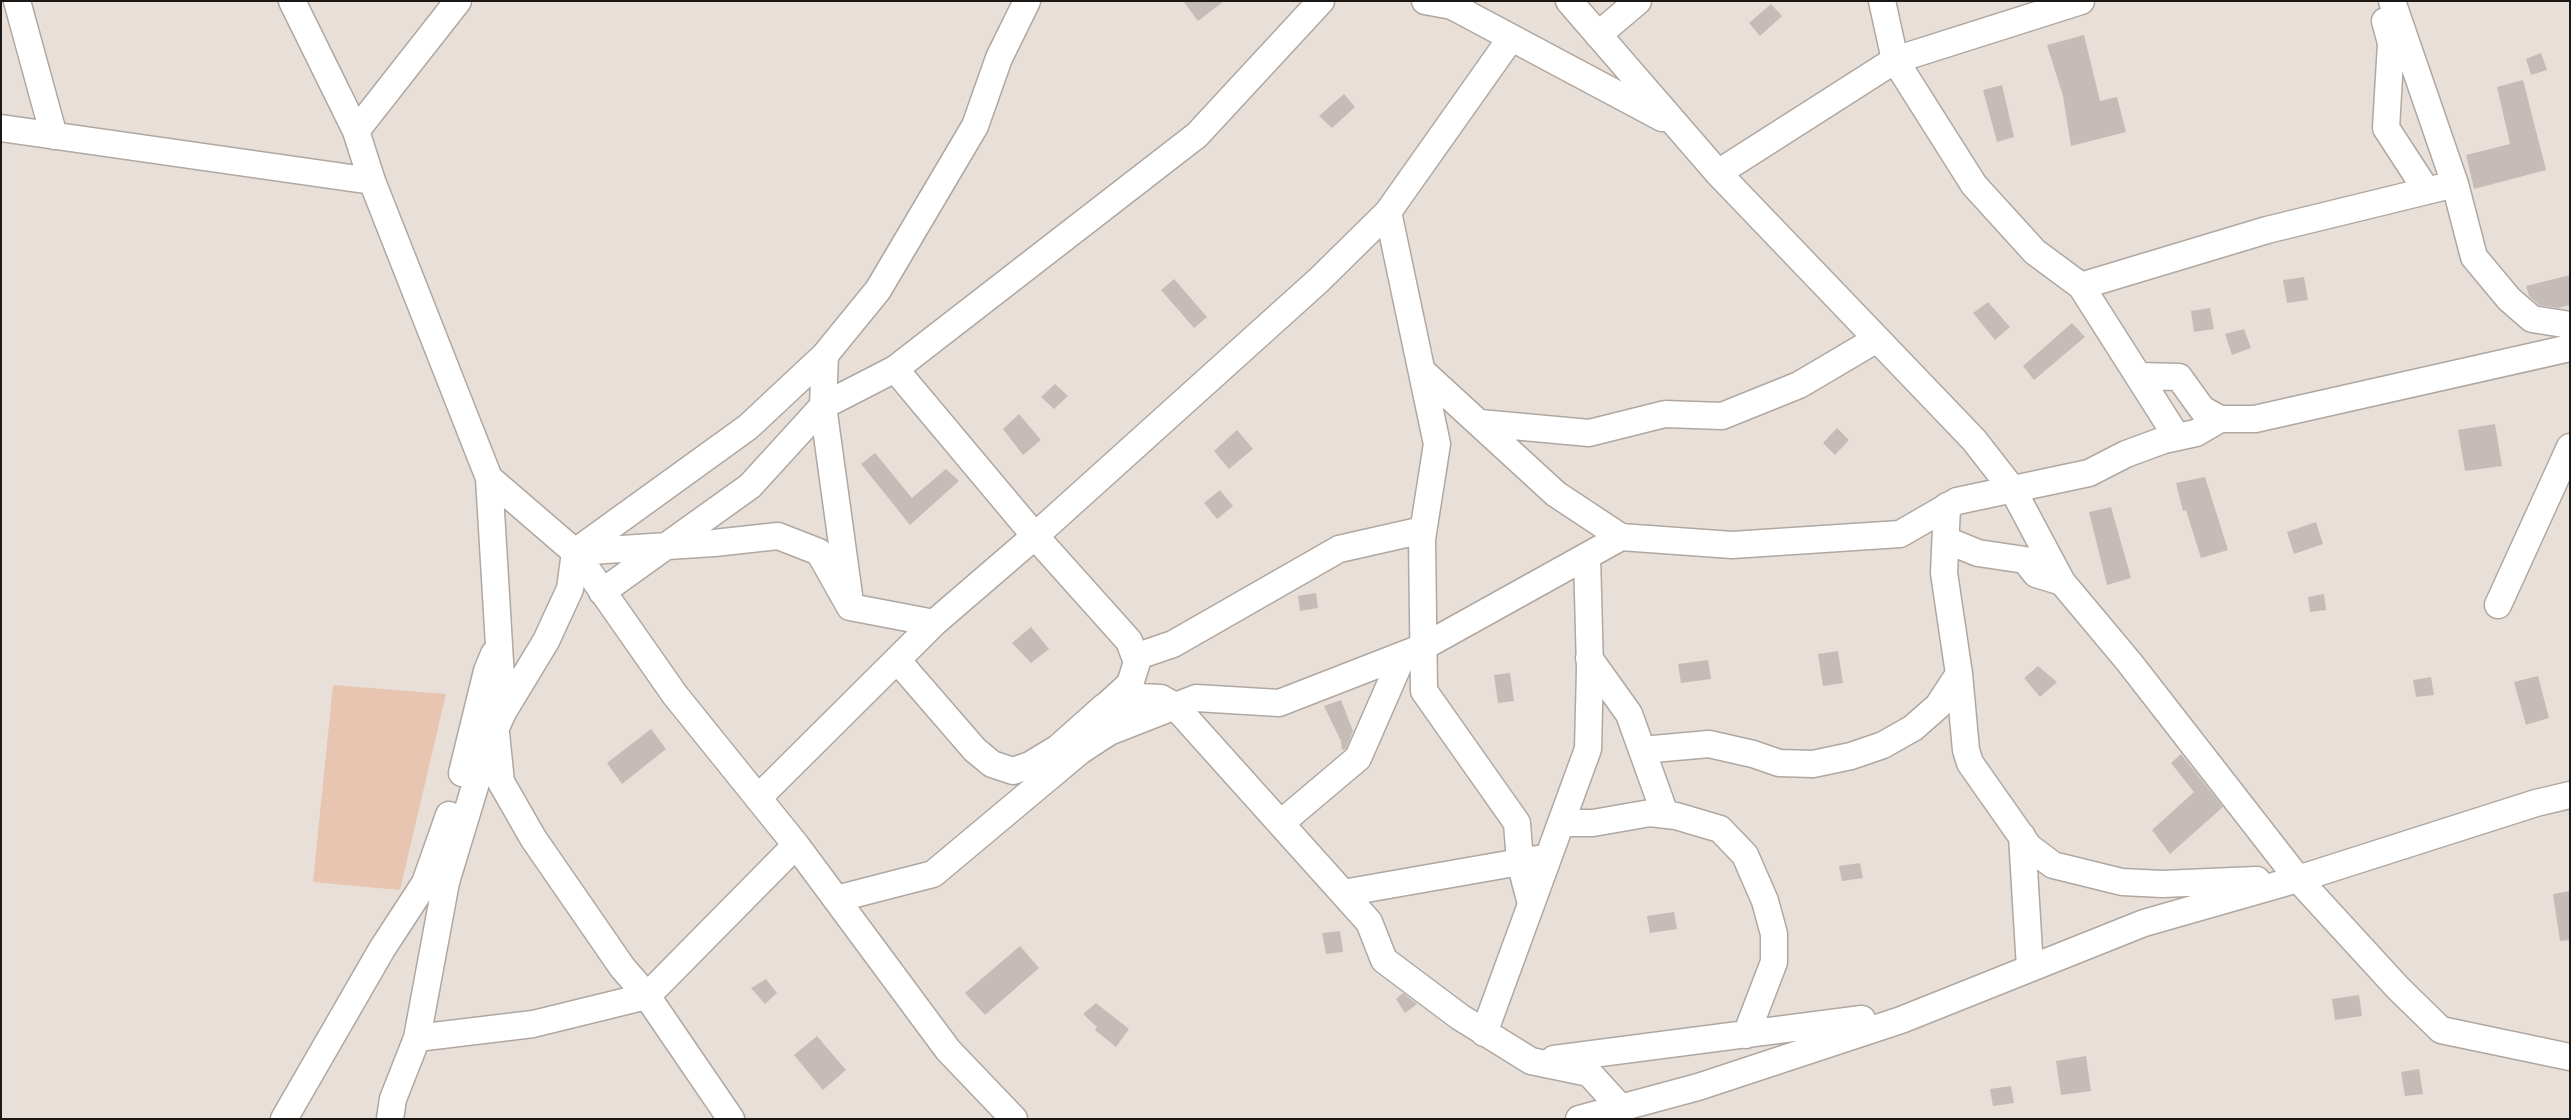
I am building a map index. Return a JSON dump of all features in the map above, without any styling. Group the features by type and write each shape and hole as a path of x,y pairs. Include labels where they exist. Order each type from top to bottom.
{"street":[{"path":"16,1 54,136"},
{"path":"292,1 356,131 372,181 489,478 499,641 501,782 533,838 622,967 647,996 731,1119"},
{"path":"356,131 458,1"},
{"path":"390,1119 393,1099 417,1038 446,882 486,750 499,719 546,641 566,598 570,589 575,552 748,427 825,355 878,290 975,126 999,58 1027,1"},
{"path":"602,592 750,486 823,406 896,370 1197,134 1321,1"},
{"path":"1425,1 1452,6 1676,125"},
{"path":"1569,1 1718,173 1974,440 2012,490 2062,582 2129,662 2298,879 2398,988 2441,1030 2570,1057"},
{"path":"1598,35 1638,1"},
{"path":"1882,1 1895,60 1974,185 2035,252 2081,286 2177,437"},
{"path":"1718,173 1895,60 2081,1"},
{"path":"2380,1 2391,43 2386,128 2427,191"},
{"path":"2392,1 2456,184 2474,257 2509,300 2532,319 2570,326"},
{"path":"758,798 934,623 1035,536 1319,280 1388,212 1510,38"},
{"path":"1,128 372,181"},
{"path":"2081,286 2267,230 2456,184"},
{"path":"1388,212 1437,444 1423,530 1413,651 1424,691 1517,823 1520,862 1531,904"},
{"path":"1480,423 1588,433 1665,414 1722,416 1799,385 1877,339"},
{"path":"2139,376 2179,377 2202,409 2220,419 2255,420 2570,348"},
{"path":"825,355 823,406 850,607"},
{"path":"896,370 1035,536 1129,641 1137,662 1130,684 1058,748 1030,765 1013,771 992,764 974,750 897,660"},
{"path":"1423,372 1556,494 1622,537 1732,545 1900,534 1957,501 2089,473 2126,454 2177,437 2196,433 2220,419"},
{"path":"2498,605 2570,447"},
{"path":"489,478 575,552 675,695 796,845 948,1050 1014,1119"},
{"path":"1947,506 1944,573 1959,674 1966,750 1970,763 2029,847 2054,865 2122,882 2162,884 2298,879"},
{"path":"1135,657 1173,644 1339,549 1423,530"},
{"path":"575,552 778,536 819,552 850,607 934,623"},
{"path":"836,899 933,874 1080,752 1109,732 1196,698 1279,703 1413,651 1622,537"},
{"path":"1946,540 1978,553 2025,560 2036,574 2062,582"},
{"path":"1484,1032 1588,749 1587,556"},
{"path":"284,1119 382,949 425,883 458,790 487,671 499,641"},
{"path":"1280,823 1358,758 1413,651"},
{"path":"1589,658 1629,714 1665,814"},
{"path":"1642,750 1709,744 1753,754 1779,763 1813,764 1851,756 1883,745 1913,728 1938,706 1959,674"},
{"path":"1104,707 1138,697 1161,698 1175,706 1369,922 1384,960 1460,1017 1531,1061 1589,1073 1620,1107"},
{"path":"1578,1119 1698,1087 1901,1020 2144,923 2298,879 2536,803 2570,795"},
{"path":"1561,823 1593,823 1650,813 1665,814 1720,829 1745,855 1766,901 1774,934 1774,962 1762,998 1746,1035"},
{"path":"2022,836 2030,968"},
{"path":"417,1038 533,1024 647,996 796,845"},
{"path":"1343,893 1548,857"},
{"path":"1531,1061 1839,1024 1940,1004"}],"shaded area":[{"path":"333,685 446,694 400,890 313,882"}],"building":[{"path":"1183,1 1224,1 1198,21"},
{"path":"1771,4 1782,16 1760,36 1749,23"},
{"path":"2084,35 2100,101 2117,97 2126,132 2071,146 2063,96 2047,45"},
{"path":"2541,53 2547,70 2531,75 2526,59"},
{"path":"2523,80 2546,170 2474,189 2466,155 2510,144 2497,87"},
{"path":"2002,85 2014,137 1997,142 1983,90"},
{"path":"1344,94 1355,107 1332,128 1319,116"},
{"path":"2570,275 2570,305 2558,308 2539,305 2529,296 2526,286"},
{"path":"2304,277 2308,300 2287,303 2283,280"},
{"path":"1174,279 1207,317 1194,328 1161,290"},
{"path":"1988,302 2010,327 1995,340 1973,313"},
{"path":"2210,308 2214,329 2194,332 2191,311"},
{"path":"2072,323 2085,337 2034,380 2023,366"},
{"path":"2244,329 2251,348 2232,355 2225,334"},
{"path":"1055,384 1068,396 1054,409 1041,397"},
{"path":"1019,414 1041,440 1023,455 1003,429"},
{"path":"2495,424 2502,466 2465,471 2458,430"},
{"path":"1837,428 1849,440 1835,455 1823,443"},
{"path":"1237,430 1253,449 1229,469 1214,451"},
{"path":"875,453 912,498 946,469 959,481 910,525 861,464"},
{"path":"2205,477 2228,550 2201,558 2186,510 2183,511 2176,483"},
{"path":"1220,490 1233,506 1217,519 1204,503"},
{"path":"2111,507 2131,578 2107,585 2089,512"},
{"path":"2316,522 2323,544 2294,554 2287,532"},
{"path":"1316,593 1318,608 1300,611 1298,596"},
{"path":"2324,594 2326,610 2310,612 2308,597"},
{"path":"1031,627 1049,649 1031,663 1012,643"},
{"path":"1838,651 1843,683 1823,686 1818,654"},
{"path":"1708,660 1711,679 1681,683 1678,664"},
{"path":"2038,666 2057,682 2040,697 2024,678"},
{"path":"1510,673 1514,701 1498,703 1494,675"},
{"path":"2538,676 2549,718 2526,725 2514,682"},
{"path":"2431,677 2434,695 2416,697 2413,680"},
{"path":"1341,700 1353,731 1346,749 1342,750 1341,741 1324,706"},
{"path":"651,729 666,749 622,784 607,763"},
{"path":"2181,754 2223,807 2170,854 2152,830 2194,792 2171,763"},
{"path":"1860,863 1863,878 1842,881 1839,866"},
{"path":"2570,891 2570,940 2560,941 2553,894"},
{"path":"1674,912 1677,929 1650,933 1647,916"},
{"path":"1340,931 1343,952 1326,954 1322,933"},
{"path":"1020,946 1039,968 985,1015 965,993"},
{"path":"766,979 777,993 765,1004 751,988"},
{"path":"1403,993 1417,1004 1405,1013 1396,999"},
{"path":"2359,995 2362,1016 2335,1020 2332,999"},
{"path":"1096,1003 1129,1029 1116,1047 1095,1030 1097,1027 1083,1014"},
{"path":"817,1036 846,1070 823,1090 794,1055"},
{"path":"2086,1056 2091,1091 2061,1095 2056,1061"},
{"path":"2419,1069 2423,1094 2405,1096 2401,1072"},
{"path":"2011,1086 2014,1103 1993,1106 1990,1089"}]}
